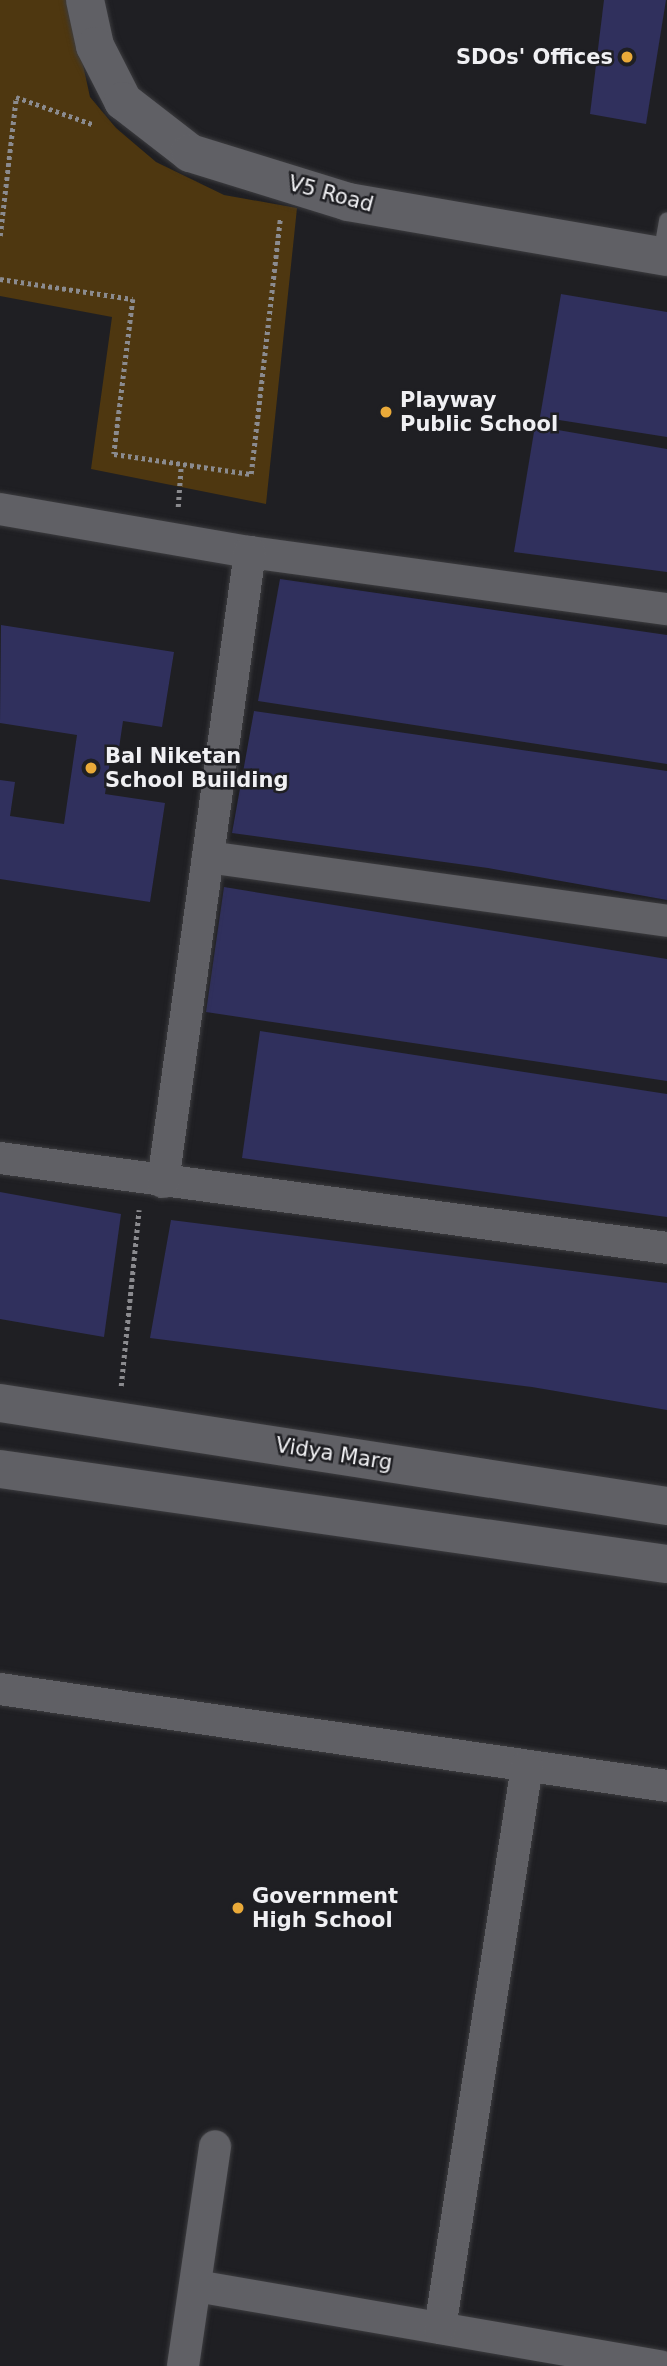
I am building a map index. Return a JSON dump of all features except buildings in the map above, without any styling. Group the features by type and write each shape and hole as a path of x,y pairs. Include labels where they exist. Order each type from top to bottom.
{"main road":[{"name":"V5 Road","path":"85,0 95,46 122,101 190,153 348,202 665,244"},
{"name":"Vidya Marg","path":"0,1403 667,1506"},
{"path":"0,1469 667,1564"}],"street":[{"path":"0,509 250,552 667,609"},
{"path":"153,1180 208,857 250,552"},
{"path":"208,857 667,921"},
{"path":"0,1157 153,1180 667,1248"},
{"path":"0,1689 667,1786"},
{"path":"440,2328 527,1766"},
{"path":"183,2366 215,2146"},
{"path":"196,2286 660,2366"}],"path":[{"path":"0,236 16,97 99,129"},
{"path":"0,279 133,299 114,454 251,474 280,216 266,215"},
{"path":"176,540 181,464"},
{"path":"117,1420 153,1180"}],"shaded area":[{"path":"0,0 69,0 90,97 116,128 156,162 224,195 297,208 266,504 91,469 112,317 0,296"}],"place":[{"name":"SDOs' Offices","path":"627,57"},
{"name":"Playway Public School","path":"386,412"},
{"name":"Bal Niketan School Building","path":"91,768"},
{"name":"Government High School","path":"238,1908"}]}
